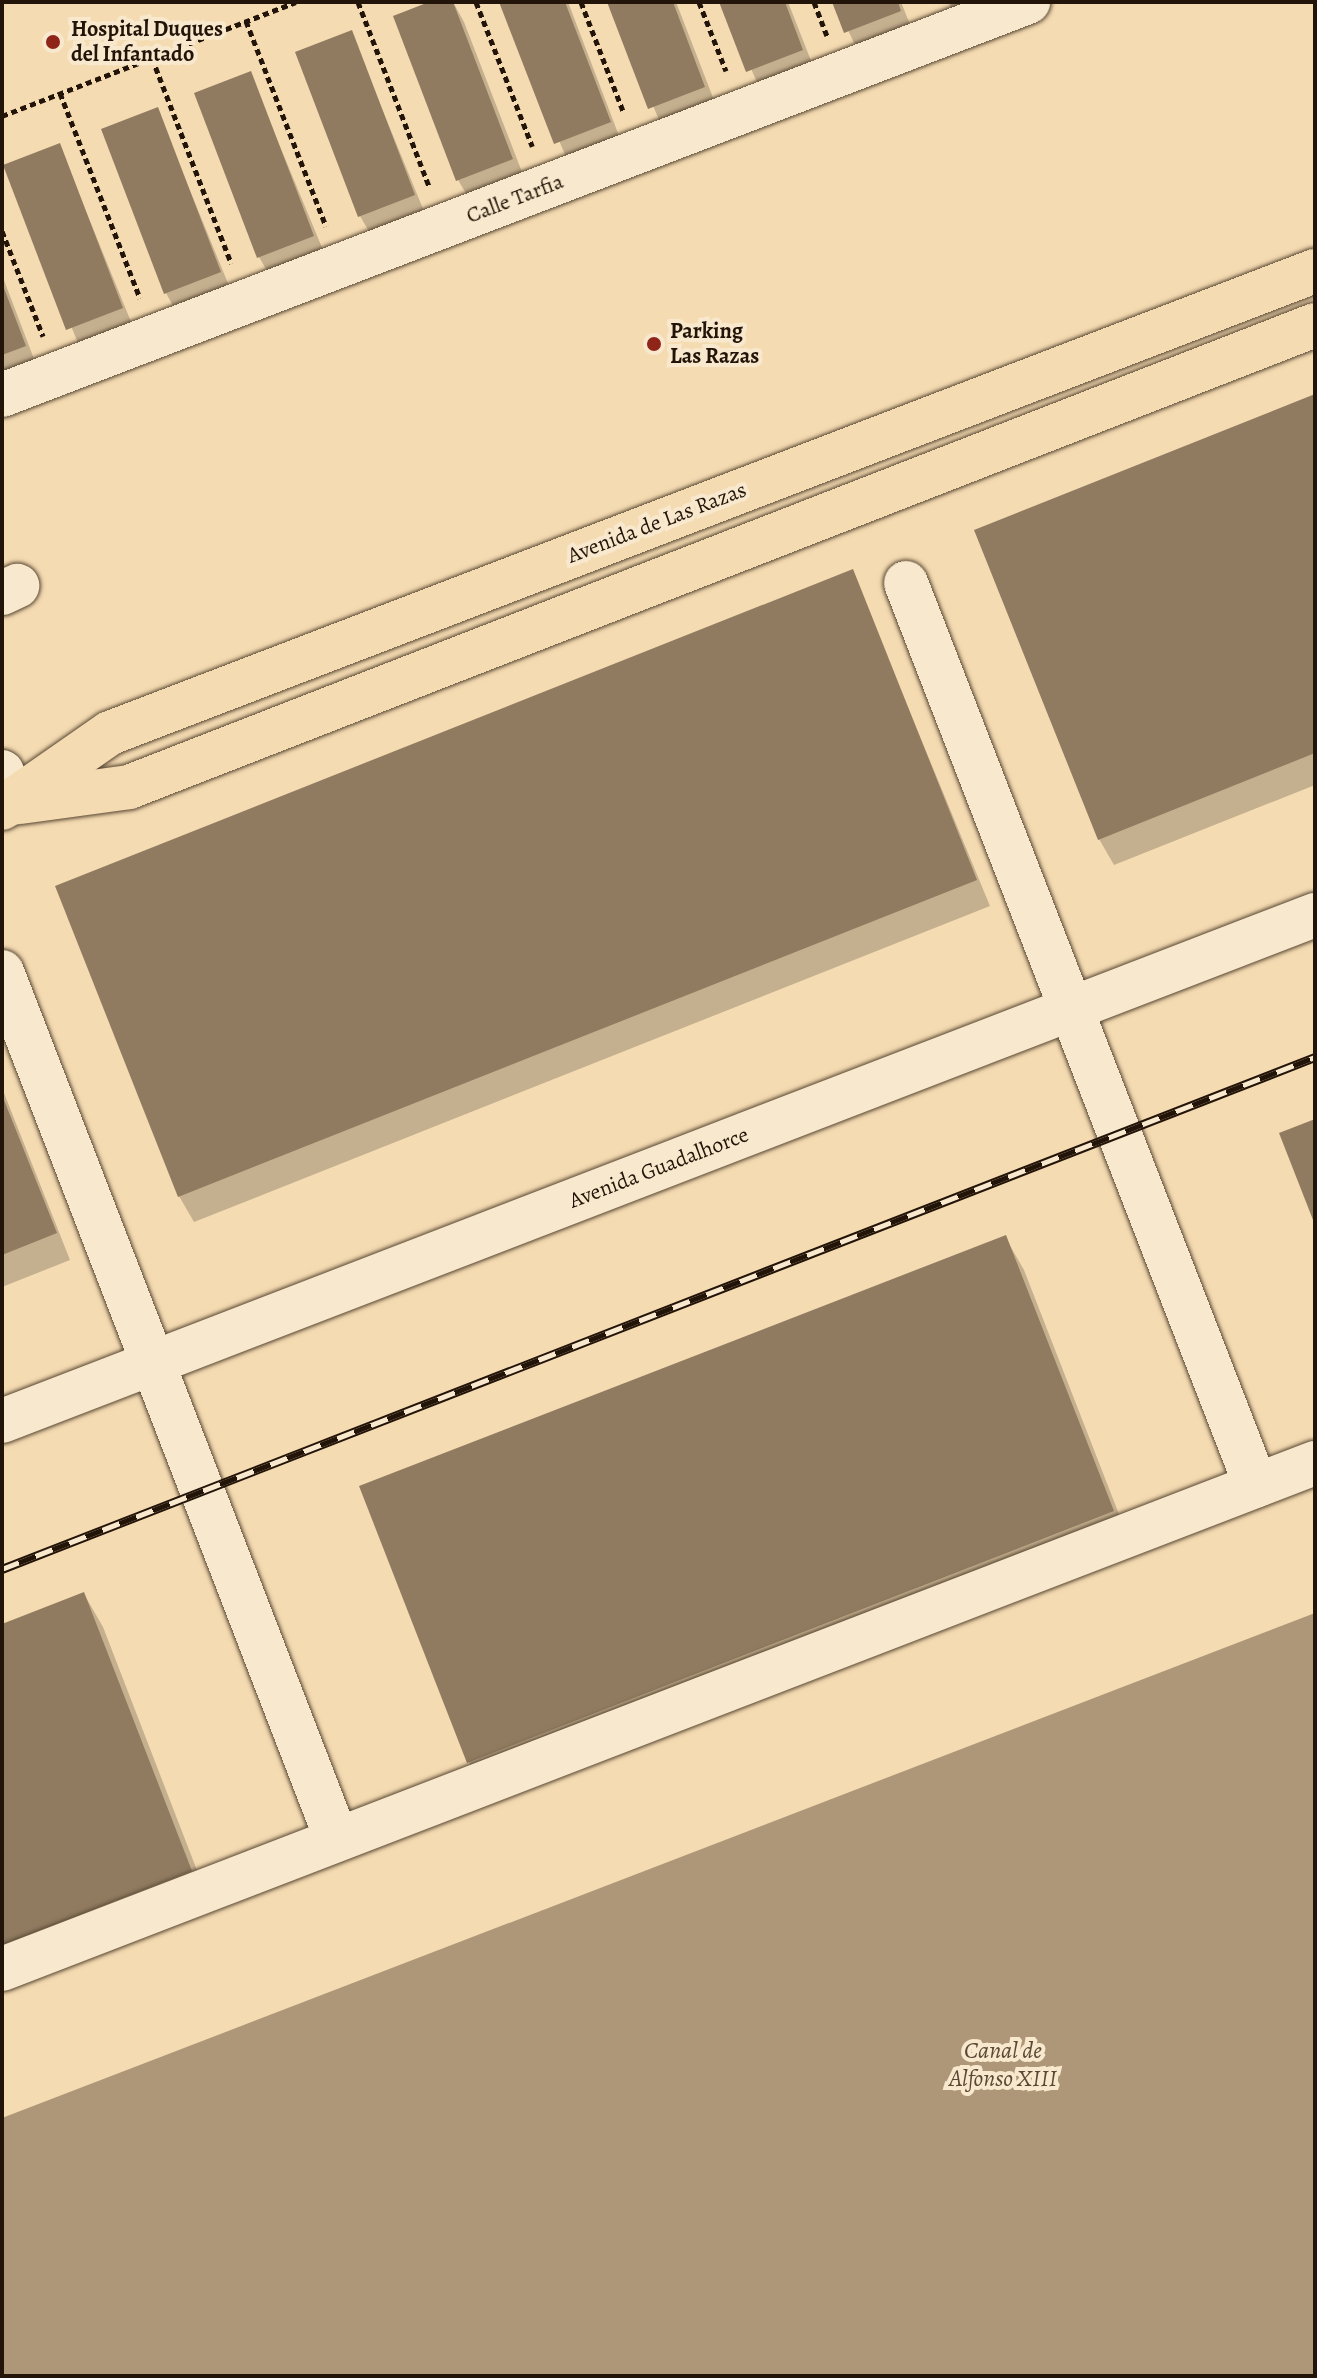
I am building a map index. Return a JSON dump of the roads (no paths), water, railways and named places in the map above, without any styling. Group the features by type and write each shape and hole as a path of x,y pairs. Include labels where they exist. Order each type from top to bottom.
{"main road":[{"name":"Avenida de Las Razas","path":"6,794 110,733 1315,271"},
{"name":"Avenida de Las Razas","path":"6,794 129,787 1315,325"}],"street":[{"name":"Calle Tarfia","path":"2,395 1028,2"},
{"path":"906,583 1256,1486"},
{"name":"Avenida Guadalhorce","path":"2,1421 1315,915"},
{"path":"2,972 337,1840"},
{"path":"2,1969 1315,1463"}],"water":[{"name":"Canal de Alfonso XIII","path":"1315,1613 1315,2376 2,2376 2,2118"}],"railway":[{"path":"2,1569 1315,1057"}],"place":[{"name":"Hospital Duques del Infantado","path":"53,42"},
{"name":"Parking Las Razas","path":"654,344"}]}
